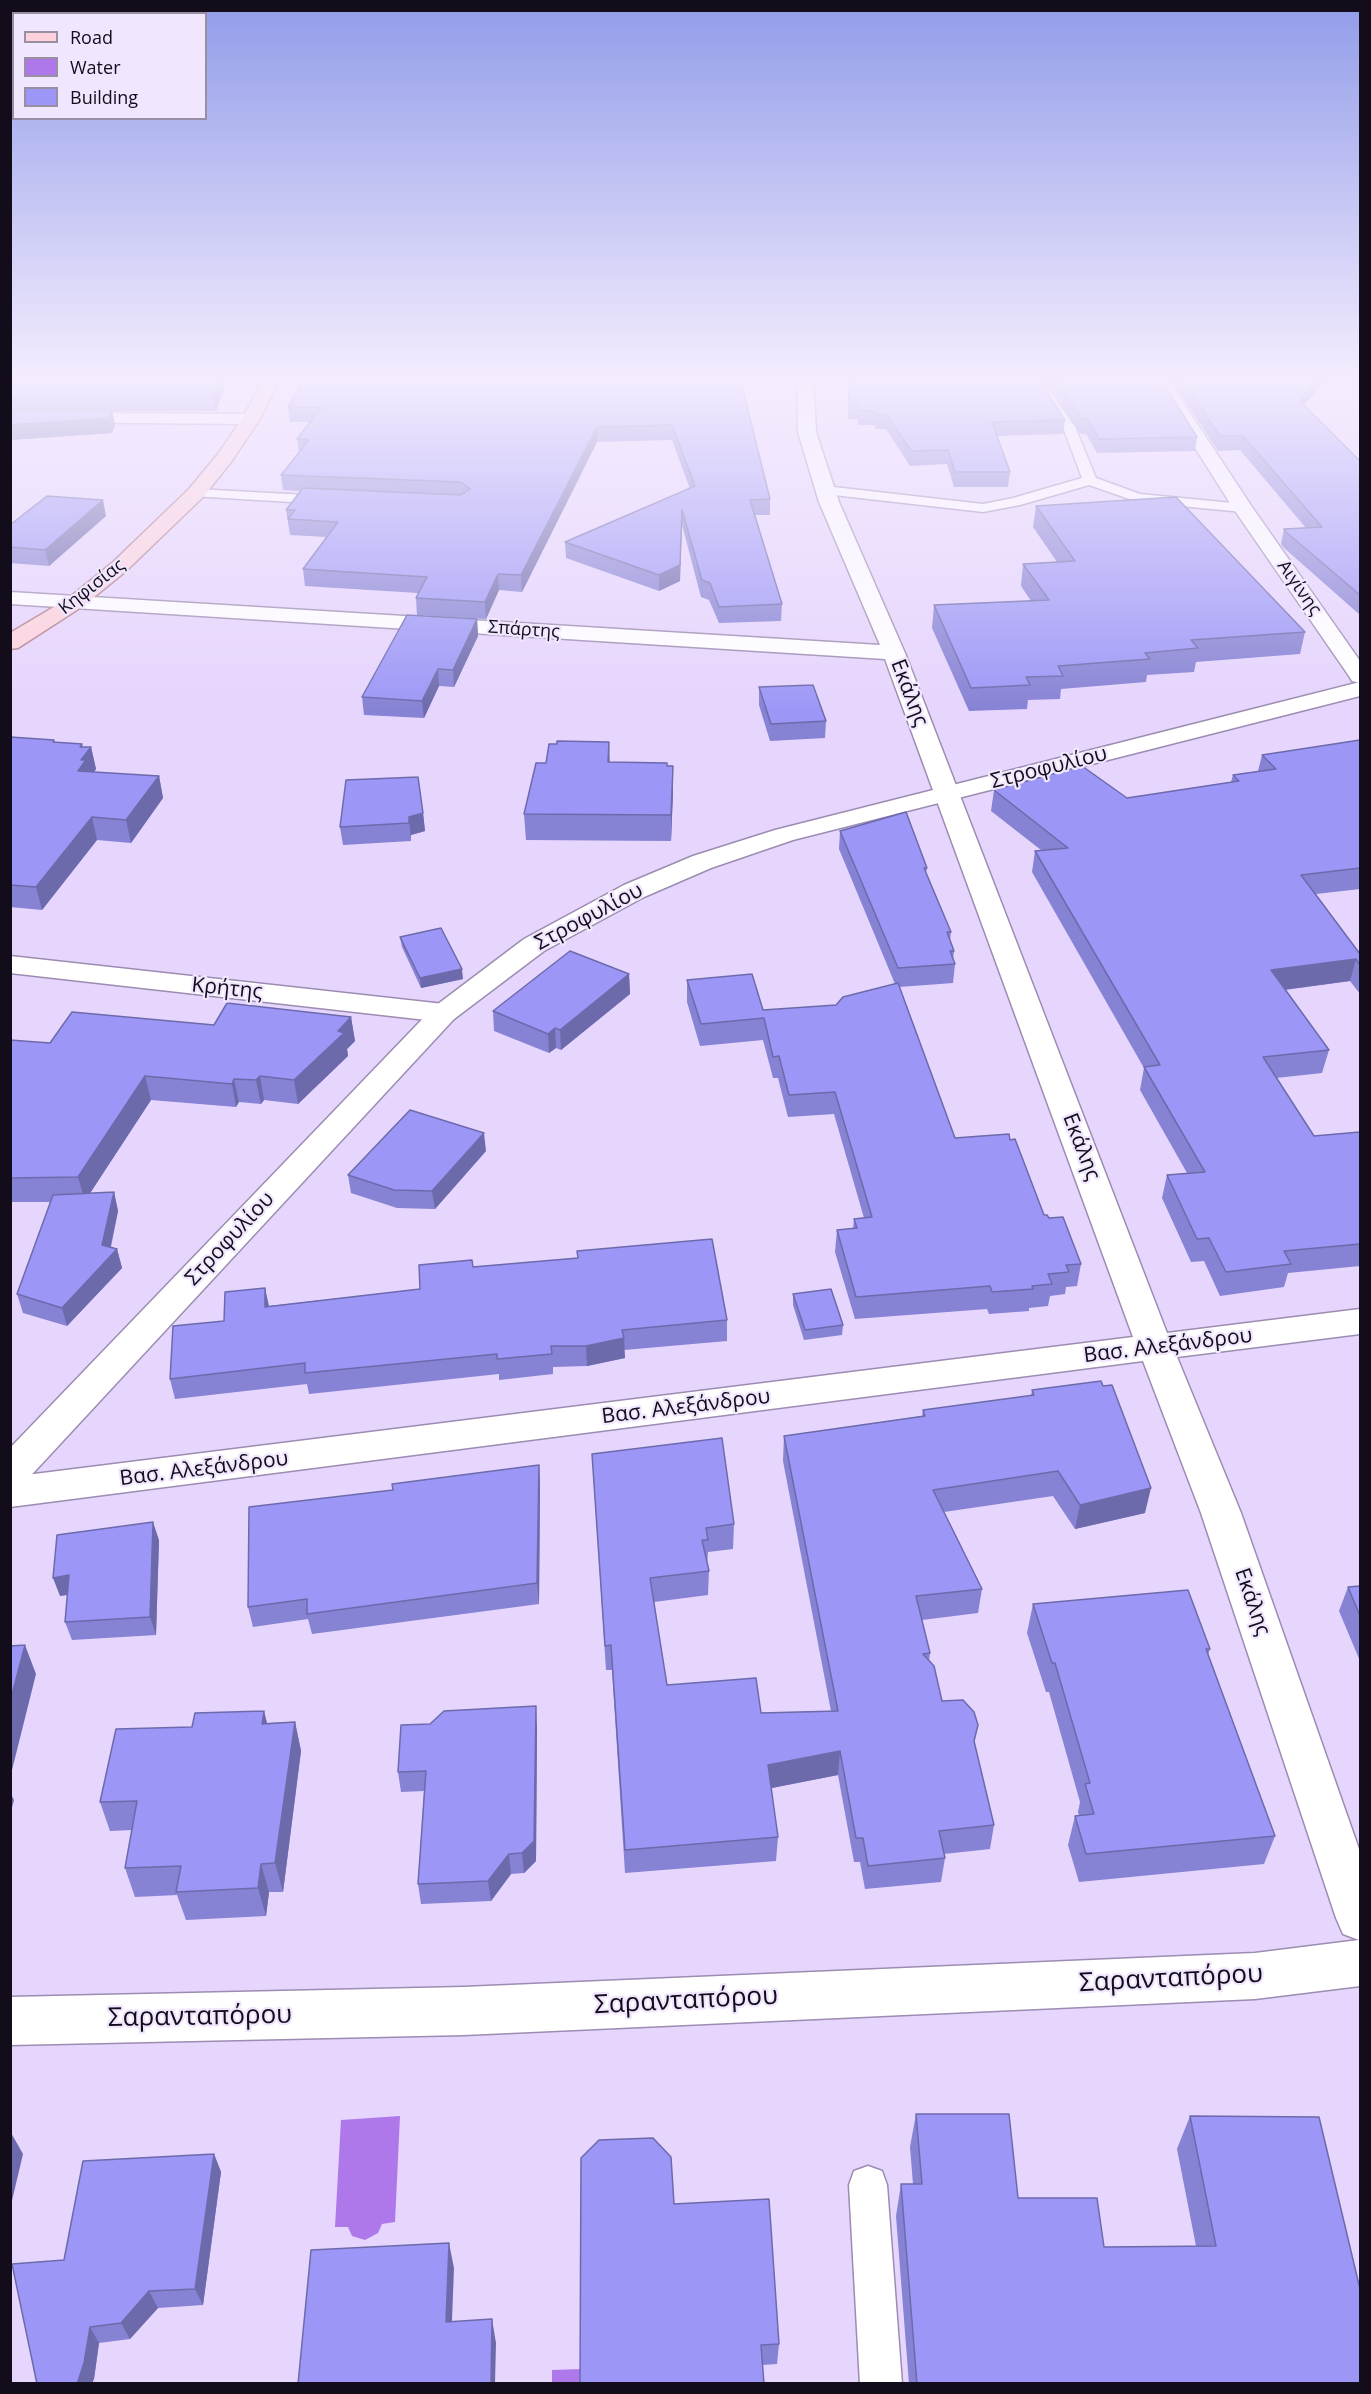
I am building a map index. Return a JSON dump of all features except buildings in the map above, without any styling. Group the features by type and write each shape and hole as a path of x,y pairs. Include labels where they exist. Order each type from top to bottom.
{"main road":[{"name":"Κηφισίας","path":"10,643 76,602 119,567 199,490"}],"street":[{"name":"Εκάλης","path":"825,490 894,653 1155,1347 1221,1513 1360,1918"},
{"name":"Αιγίνης","path":"1231,490 1360,676"},
{"name":"Σπάρτης","path":"10,598 894,653"},
{"name":"Στροφυλίου","path":"10,1473 444,1013 534,945 633,891 702,862 784,835 1360,689"},
{"name":"Κρήτης","path":"10,964 444,1013"},
{"name":"Βασ. Αλεξάνδρου","path":"10,1492 1360,1321"},
{"name":"Σαρανταπόρου","path":"10,2021 464,2011 1256,1976 1360,1963"}],"lane":[{"path":"825,490 983,508 1015,502 1057,490"},
{"path":"1110,490 1138,498 1243,508"},
{"path":"196,493 334,500"},
{"path":"868,2186 881,2384"}],"water":[{"path":"400,2116 395,2222 382,2224 378,2233 365,2240 352,2236 348,2227 335,2227 341,2120"},
{"path":"582,2369 582,2383 552,2384 552,2370"}]}
